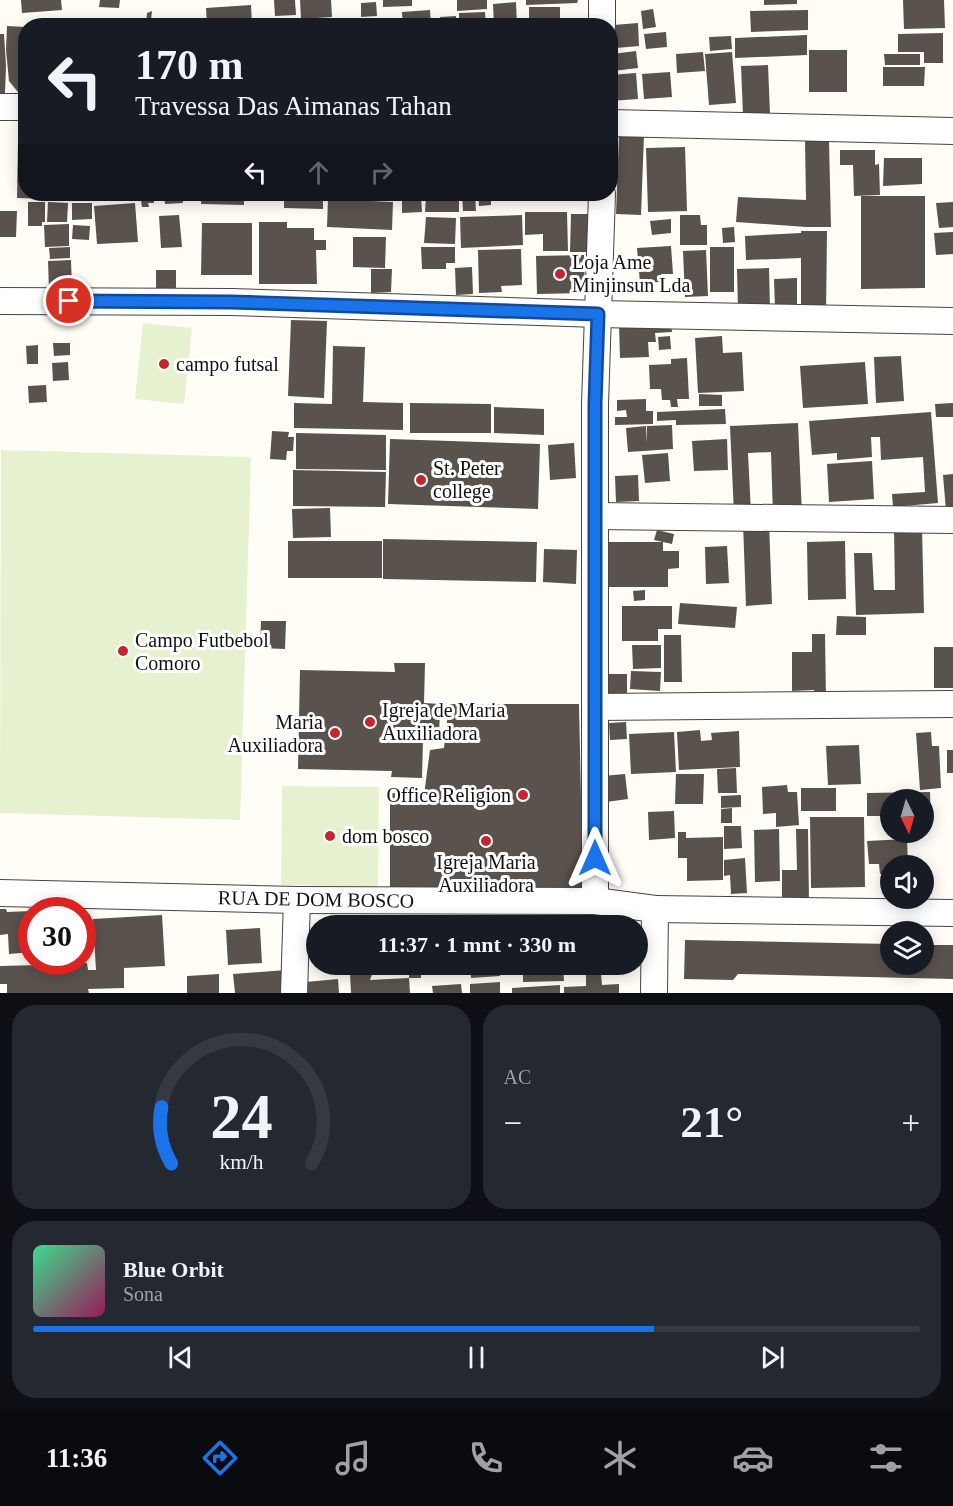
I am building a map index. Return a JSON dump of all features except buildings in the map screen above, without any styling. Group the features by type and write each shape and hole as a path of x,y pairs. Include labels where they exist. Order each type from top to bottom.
{"street":[{"path":"602,0 602,18"},
{"path":"0,107 18,107"},
{"path":"618,123 953,130"},
{"path":"595,902 595,404 602,201"},
{"path":"0,301 231,302 598,314 953,321"},
{"path":"595,516 953,520"},
{"path":"595,707 953,704"},
{"name":"RUA DE DOM BOSCO","path":"0,893 297,900 595,902 655,909 953,913"},
{"path":"294,993 297,900"},
{"path":"654,993 655,909"}],"green space":[{"name":"campo futsal","path":"143,323 192,328 184,404 135,399"},
{"name":"Campo Futbebol Comoro","path":"1,450 251,457 240,820 0,813"},
{"name":"dom bosco","path":"282,786 379,787 378,887 281,885"}],"place":[{"name":"Loja Ame Minjinsun Lda","path":"560,274"},
{"name":"campo futsal","path":"164,364"},
{"name":"St. Peter college","path":"421,480"},
{"name":"Campo Futbebol Comoro","path":"123,651"},
{"name":"Igreja de Maria Auxiliadora","path":"370,722"},
{"name":"Maria Auxiliadora","path":"335,733"},
{"name":"Office Religion","path":"523,795"},
{"name":"dom bosco","path":"330,836"},
{"name":"Igreja Maria Auxiliadora","path":"486,841"}],"route":[{"path":"69,301 231,302 598,314 595,404 595,858"}]}
